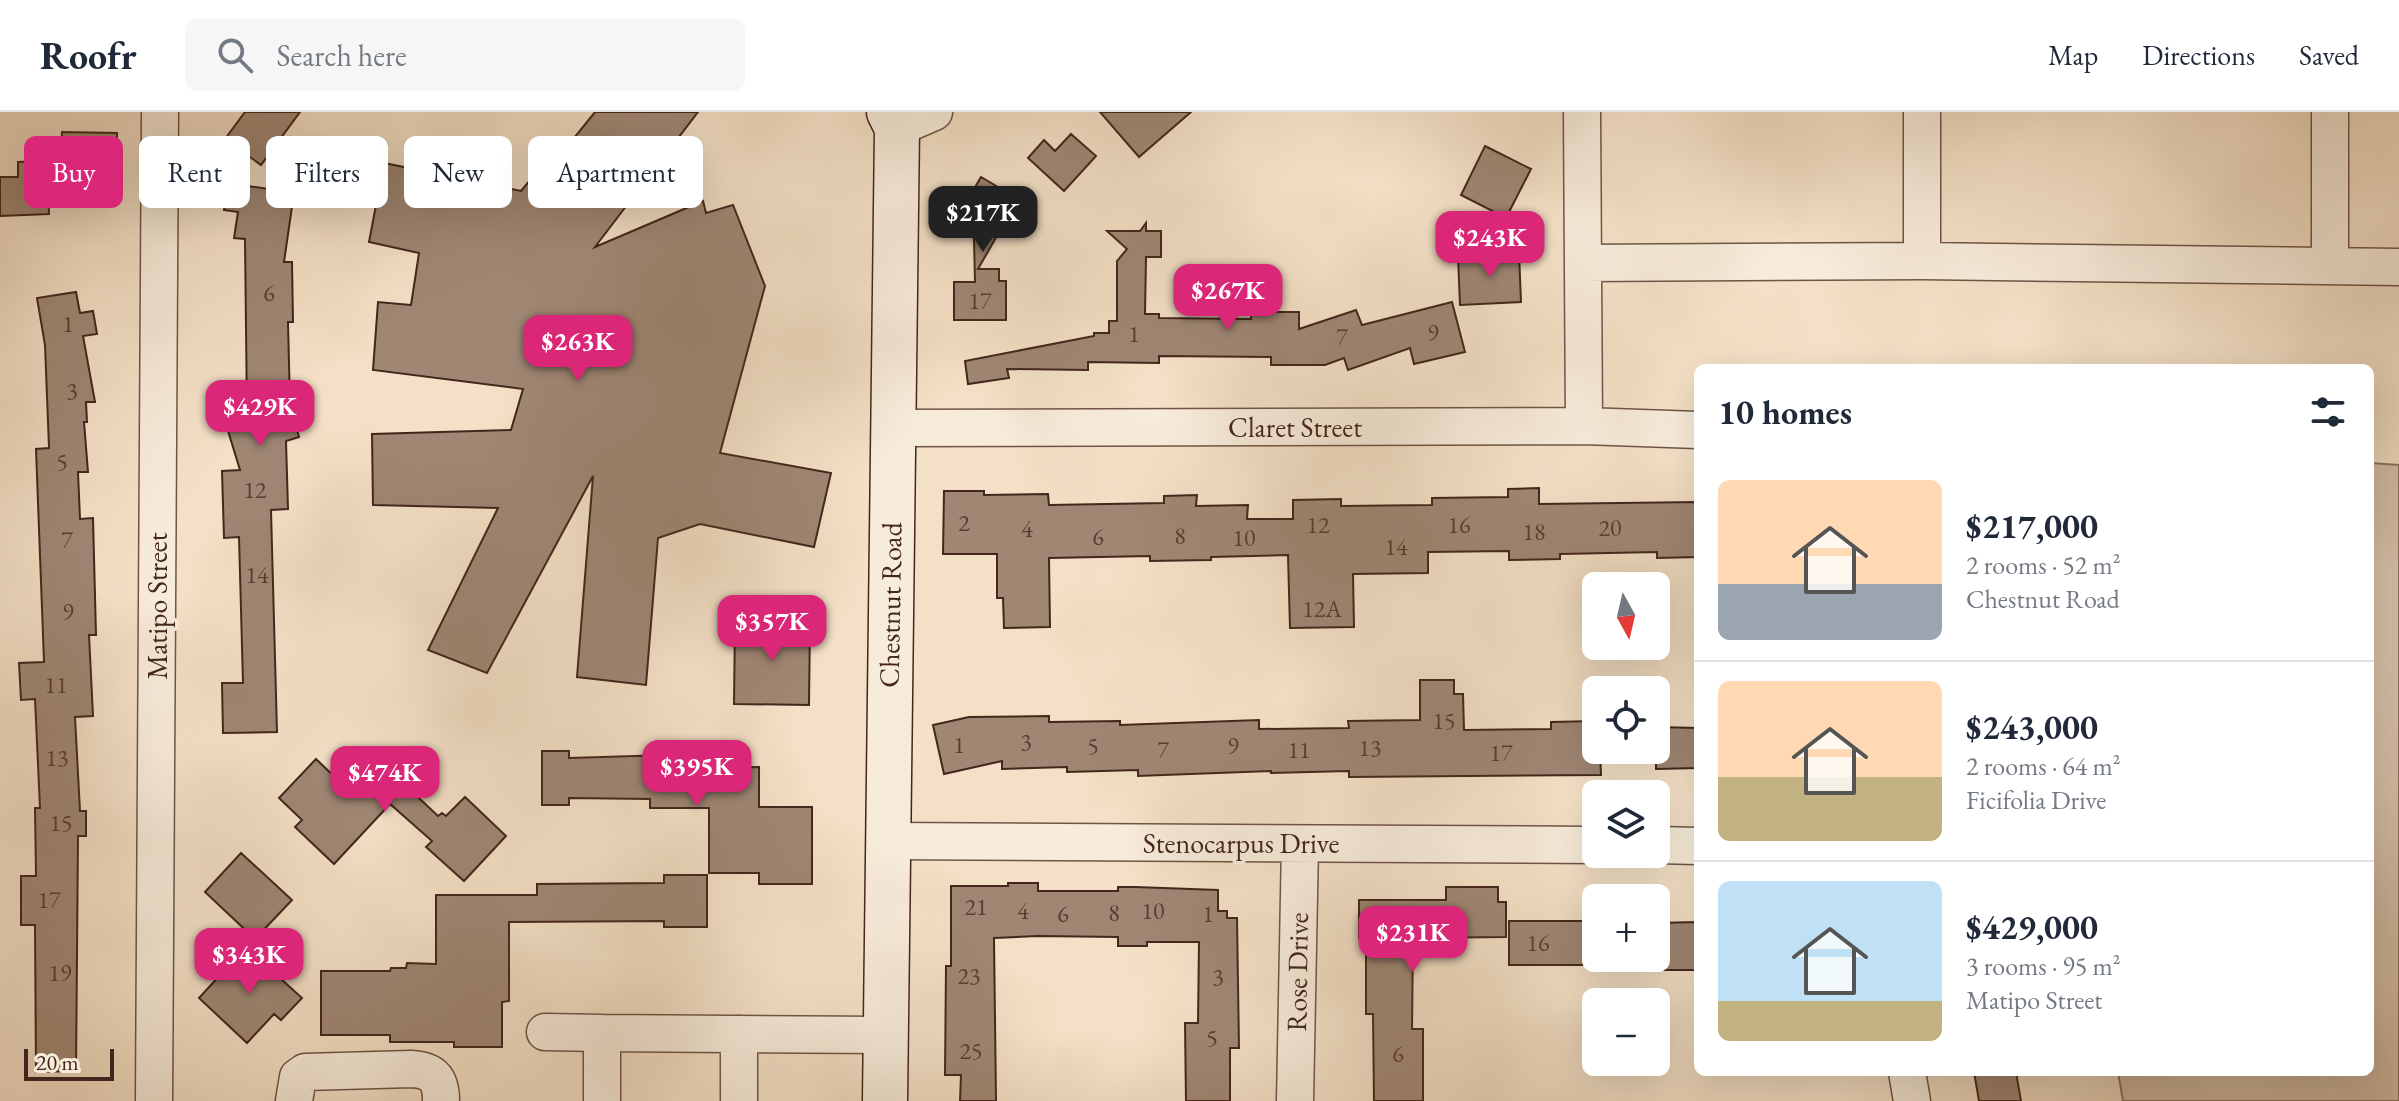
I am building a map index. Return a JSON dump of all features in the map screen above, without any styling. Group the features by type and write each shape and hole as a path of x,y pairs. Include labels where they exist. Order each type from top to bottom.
{"street":[{"name":"Matipo Street","path":"154,1101 160,112"},
{"path":"1582,112 1584,426"},
{"path":"1922,112 1922,261"},
{"path":"2330,112 2330,266"},
{"name":"Chestnut Road","path":"885,1101 892,428 907,117"},
{"path":"1583,263 1922,261 2399,267"},
{"name":"Claret Street","path":"892,428 1584,426 1694,430"},
{"name":"Stenocarpus Drive","path":"887,841 1582,845"},
{"name":"Rose Drive","path":"1295,1101 1300,844"},
{"path":"1670,845 1694,846"},
{"path":"545,1032 885,1035"},
{"path":"602,1033 602,1101"},
{"path":"739,1034 739,1101"},
{"path":"294,1101 298,1077 305,1072 411,1069 434,1074 440,1081 441,1101"},
{"path":"1908,1076 1912,1101"}],"shaded area":[{"path":"2374,463 2399,465 2399,1101 2123,1101 2119,1076 2374,1076"}],"building":[{"path":"245,112 300,112 282,136 266,136 266,158 261,165 250,157 250,136 227,136"},
{"path":"595,112 698,112 680,136 576,136"},
{"path":"1100,112 1191,112 1139,157"},
{"path":"62,132 117,133 117,136 62,136"},
{"path":"1071,134 1096,156 1064,191 1028,158 1044,140 1055,151"},
{"path":"1485,146 1531,169 1506,218 1461,195"},
{"path":"18,162 24,162 24,208 49,208 49,214 0,216 0,177 18,177"},
{"path":"388,164 404,167 404,208 512,208 512,189 521,191 528,183 528,208 625,208 595,247 687,208 703,208 703,201 706,213 733,205 765,286 720,453 831,473 814,547 700,524 658,538 646,685 577,677 593,476 487,673 428,650 498,508 373,505 372,434 511,430 523,389 373,370 378,302 411,305 419,253 369,242 375,208 388,208"},
{"path":"981,177 1018,199 978,269 999,269 999,281 1006,281 1006,320 954,320 954,282 975,282 974,238 953,226"},
{"path":"250,186 266,189 266,208 292,208 284,262 292,262 293,322 288,322 290,403 299,437 286,441 288,509 271,510 277,732 223,733 222,683 243,683 239,537 224,538 222,471 240,470 225,421 247,415 245,239 234,238 238,212 224,210 250,208"},
{"path":"1146,223 1146,231 1161,231 1161,257 1146,257 1145,314 1159,314 1159,318 1251,319 1251,312 1299,312 1299,329 1356,310 1362,325 1452,302 1465,352 1414,364 1410,348 1348,370 1344,358 1325,365 1271,365 1271,357 1159,356 1159,363 1088,362 1088,370 1007,369 1009,378 968,384 965,361 1094,336 1094,333 1109,333 1109,321 1117,321 1117,261 1127,249 1107,231 1140,231"},
{"path":"1519,253 1521,302 1460,305 1458,256"},
{"path":"76,292 80,313 93,311 97,334 83,336 95,402 86,402 87,422 84,422 88,472 78,472 80,519 93,518 96,635 89,635 93,716 75,717 80,811 86,811 86,836 78,836 76,1071 36,1072 35,925 21,925 21,876 36,876 35,808 40,808 35,699 21,700 19,663 44,662 36,449 49,448 45,345 37,298"},
{"path":"1539,488 1539,504 1694,502 1694,557 1657,558 1657,552 1560,554 1560,559 1509,560 1509,551 1428,552 1428,573 1353,574 1354,627 1290,628 1288,555 1150,561 1150,556 1049,558 1050,627 1004,628 1003,598 997,598 997,554 943,554 944,491 984,491 984,495 1048,494 1049,505 1164,503 1164,496 1197,495 1196,506 1248,505 1247,519 1293,519 1293,500 1341,499 1341,506 1432,505 1432,498 1508,497 1508,489"},
{"path":"735,621 810,622 809,705 734,704"},
{"path":"1420,680 1454,680 1454,694 1463,694 1464,730 1551,729 1551,722 1582,721 1582,764 1601,764 1601,775 1349,777 1349,771 1271,771 1138,776 1138,770 1067,772 1067,767 1002,769 1002,761 944,774 933,725 969,717 1049,716 1049,722 1120,721 1120,725 1259,720 1259,729 1349,728 1348,721 1420,720"},
{"path":"1670,727 1694,728 1694,768 1656,769 1656,764 1670,764"},
{"path":"368,750 438,816 442,813 446,816 465,797 506,836 464,881 426,847 432,841 390,804 334,864 295,827 302,820 279,798 316,759 339,781"},
{"path":"542,751 569,751 569,758 701,754 701,768 759,767 759,807 812,807 812,884 759,884 759,873 709,873 709,808 650,808 650,799 569,798 569,805 542,805"},
{"path":"241,853 292,900 255,939 205,892"},
{"path":"664,875 707,875 707,927 664,927 664,921 509,922 509,1001 502,1002 502,1047 454,1047 454,1042 390,1042 390,1035 321,1035 321,971 390,971 391,968 406,968 407,963 436,964 436,895 537,895 537,884 664,883"},
{"path":"1008,883 1038,883 1038,891 1118,891 1118,887 1218,890 1218,911 1227,911 1227,918 1237,918 1239,1048 1230,1048 1230,1101 1186,1101 1185,1023 1198,1023 1199,942 1147,942 1147,946 1118,946 1118,937 1037,936 994,938 996,1101 960,1101 961,1075 945,1075 946,966 951,966 951,886 1008,886"},
{"path":"1446,887 1498,887 1498,902 1506,902 1506,937 1413,938 1412,1029 1423,1029 1423,1101 1374,1101 1373,1014 1366,1014 1366,938 1359,938 1359,900 1446,900"},
{"path":"1509,921 1582,921 1582,965 1509,965"},
{"path":"1694,922 1694,970 1670,970 1670,923"},
{"path":"246,947 302,998 281,1020 274,1014 247,1043 199,998"},
{"path":"1975,1076 2017,1076 2021,1101 1979,1101"}]}
